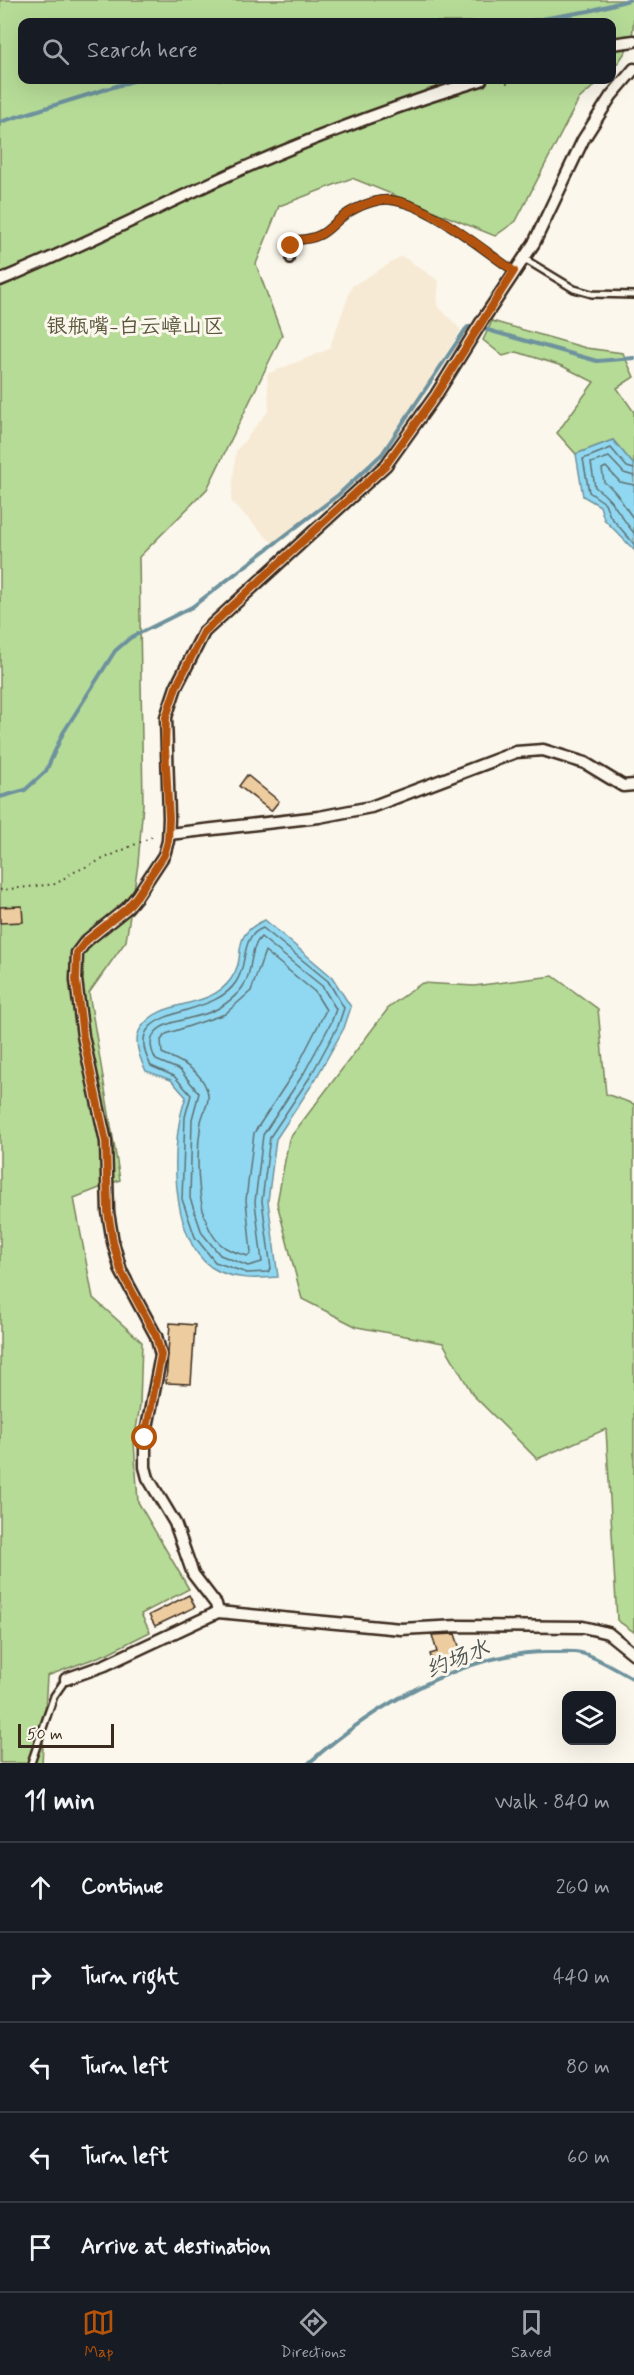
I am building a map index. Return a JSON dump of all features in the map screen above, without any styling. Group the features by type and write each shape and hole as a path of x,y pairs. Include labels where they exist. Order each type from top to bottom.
{"street":[{"path":"616,43 634,41"},
{"path":"218,1612 216,1604 193,1574 175,1523 148,1478 145,1467 145,1438 161,1355 156,1336 121,1271 113,1242 108,1212 106,1142 83,1036 76,961 80,947 137,896 160,862 169,834 166,717 176,687 204,632 386,465 436,395 524,258 542,229 583,140 611,96 634,69"},
{"path":"0,280 312,140 402,104 468,84"},
{"path":"169,834 319,817 371,807 516,752 543,750 585,763 623,786 634,785"},
{"path":"66,1679 105,1665 218,1612 401,1629 458,1626 583,1627 608,1633 634,1654"}],"lane":[{"path":"290,260 291,246 296,240 321,237 354,209 372,202 390,200 415,207 437,219 514,271"},
{"path":"524,258 574,289 592,294 634,294"},
{"path":"31,1763 54,1696 66,1679"}],"path":[{"path":"0,890 56,884 70,874 152,836 169,834"}],"shaded area":[{"path":"402,256 439,281 437,305 461,330 391,442 321,508 273,544 231,501 236,451 269,410 267,374 329,349 352,286"}],"green space":[{"name":"银瓶嘴-白云嶂山区","path":"0,0 634,0 631,39 625,53 616,65 616,18 18,18 18,84 596,84 579,99 516,221 495,236 352,178 279,206 256,264 282,335 207,489 139,557 143,804 138,864 126,941 89,993 120,1180 74,1198 93,1298 142,1342 140,1405 134,1442 138,1502 189,1589 141,1614 150,1632 106,1654 47,1676 42,1763 0,1763"},
{"path":"492,321 586,348 623,353 634,377 617,388 634,412 634,465 613,440 576,454 557,433 594,382 562,366 517,352 503,356 483,340"},
{"path":"553,976 598,1009 606,1094 634,1104 634,1632 617,1620 606,1429 537,1459 473,1395 443,1343 357,1327 302,1299 277,1203 289,1139 390,1006 422,983 474,986"}],"water":[{"path":"613,440 634,465 634,550 604,519 600,506 583,496 576,454"},
{"path":"265,920 332,977 351,1007 344,1028 315,1080 276,1139 268,1201 278,1277 252,1278 227,1274 211,1267 197,1253 187,1234 180,1211 176,1161 177,1137 186,1097 171,1080 146,1071 139,1055 137,1038 141,1028 150,1018 160,1012 210,996 222,989 236,970 240,946 246,933 253,926"}],"building":[{"path":"247,775 279,801 271,811 239,786"},
{"path":"22,906 23,922 0,923 0,907"},
{"path":"170,1323 195,1325 191,1384 166,1383"},
{"path":"189,1595 195,1607 155,1626 149,1615"},
{"path":"455,1634 462,1655 434,1667 430,1654 437,1652 432,1635"}],"waterway":[{"path":"548,18 589,11 629,0"},
{"path":"0,122 123,84"},
{"path":"0,797 25,790 46,771 63,733 115,651 130,638 192,607 338,495 382,454 468,327 484,329 597,361 634,358"},
{"name":"约场水","path":"309,1763 361,1722 391,1703 454,1671 487,1661 520,1654 578,1652 634,1679"}],"route":[{"path":"145,1438 155,1398 161,1355 156,1336 121,1271 113,1242 108,1212 106,1142 83,1036 76,980 77,953 86,941 127,908 150,880 164,855 169,834 166,717 169,702 204,632 259,580 334,516 386,465 436,395 514,271 437,219 415,207 390,200 372,202 354,209 321,237 313,240 296,240 291,246"}]}
